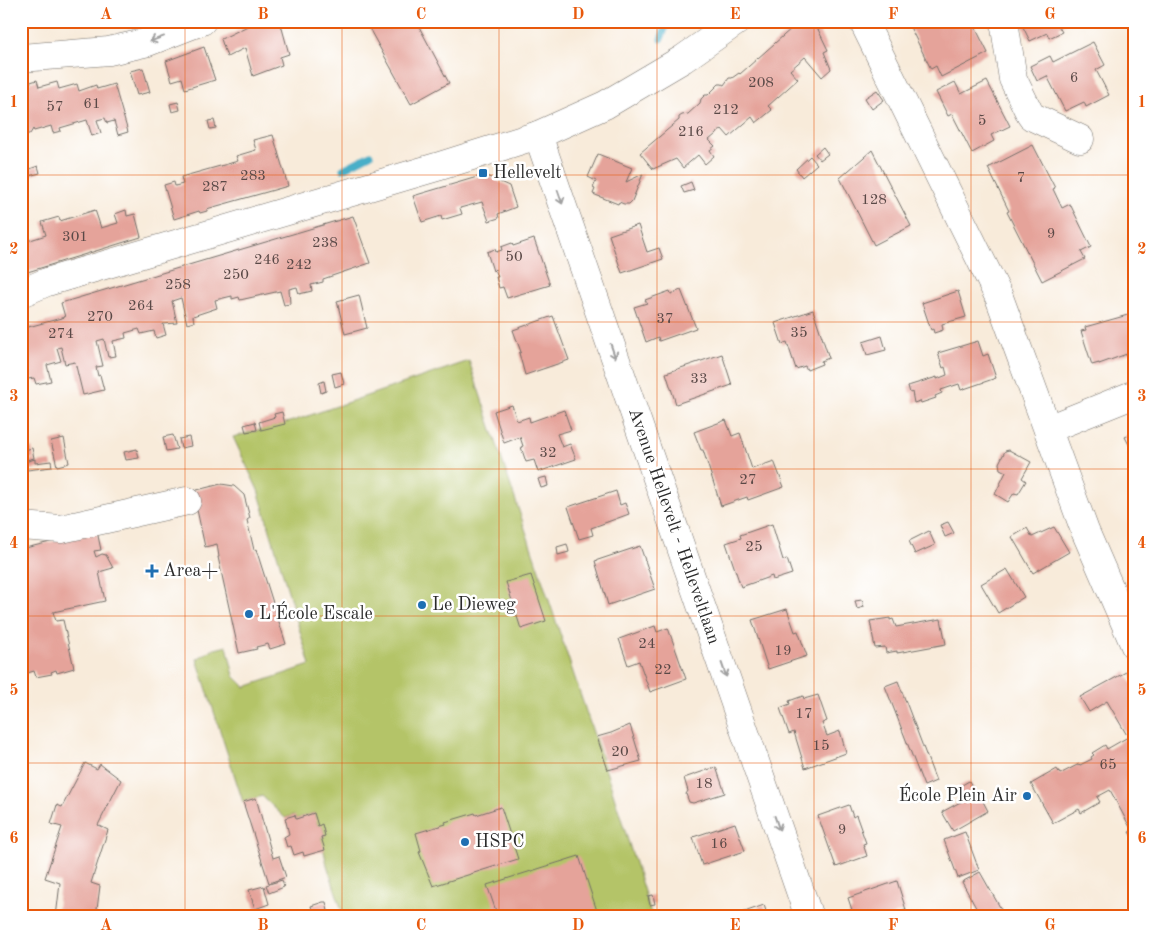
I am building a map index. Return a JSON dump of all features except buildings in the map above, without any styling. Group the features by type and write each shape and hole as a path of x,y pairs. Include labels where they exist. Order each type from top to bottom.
{"street":[{"path":"21,293 47,282 430,169 538,135 605,105 683,59 736,21"},
{"path":"863,21 999,297 1085,531 1135,646"},
{"path":"1004,21 1013,79 1031,116 1080,139"},
{"path":"21,58 109,51 148,42 192,23"},
{"name":"Avenue Hellevelt - Helleveltlaan","path":"538,135 810,917"},
{"path":"1048,430 1135,394"},
{"path":"21,526 61,529 188,501"}],"green space":[{"name":"Le Dieweg","path":"469,361 609,780 652,917 344,917 327,865 321,837 325,836 322,825 318,826 314,813 296,819 294,815 285,818 262,796 243,802 197,659 211,650 227,646 234,676 245,687 310,665 258,490 233,437 293,421"}],"waterway":[{"path":"661,39 668,21"},
{"path":"343,169 370,155"}],"place":[{"name":"Hellevelt","path":"483,173"},
{"name":"Area+","path":"152,571"},
{"name":"Le Dieweg","path":"422,605"},
{"name":"L'École Escale","path":"249,614"},
{"name":"École Plein Air","path":"1027,796"},
{"name":"HSPC","path":"465,842"}]}
